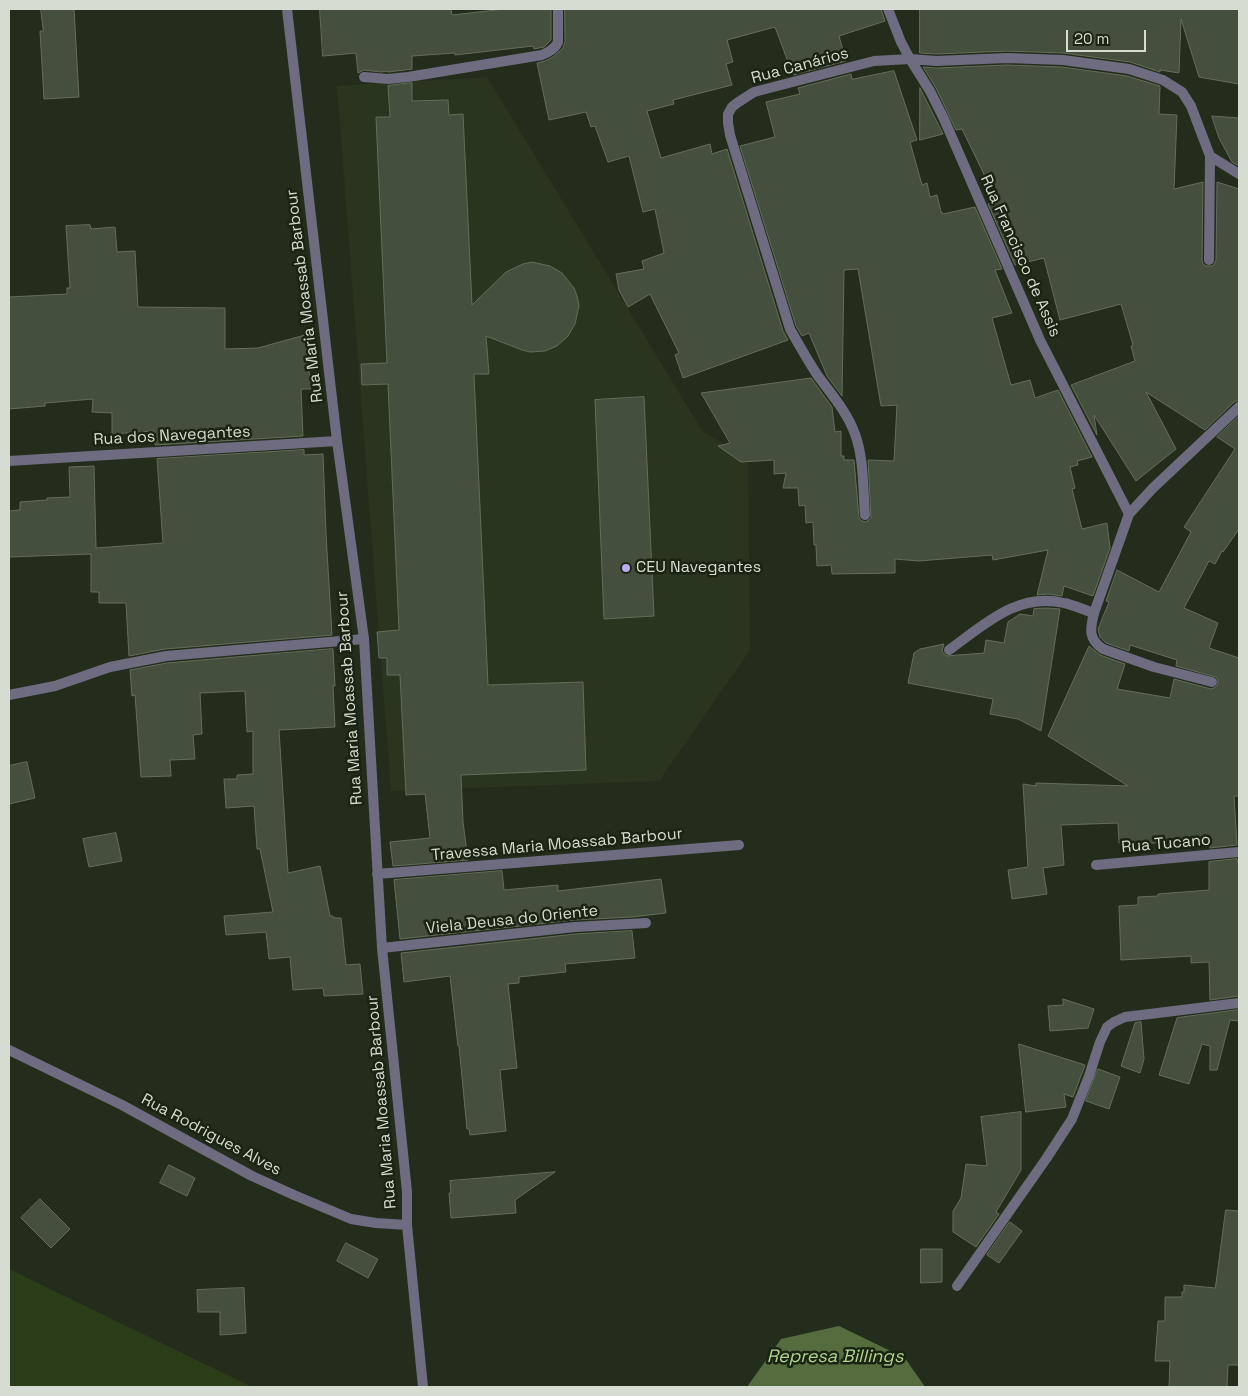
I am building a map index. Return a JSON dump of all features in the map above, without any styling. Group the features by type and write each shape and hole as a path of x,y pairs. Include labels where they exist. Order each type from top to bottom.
{"street":[{"name":"Rua Maria Moassab Barbour","path":"287,9 337,441 364,639 382,948 407,1192 407,1225 423,1387"},
{"path":"364,77 388,79 408,77 529,58 551,51 557,46 558,42 558,9"},
{"name":"Rua Francisco de Assis","path":"888,9 901,42 944,119 1040,340 1129,514"},
{"name":"Rua Canários","path":"865,515 860,459 856,436 850,421 801,351 790,329 730,135 728,114 736,103 754,92 874,62 910,59 936,61 1007,58 1062,60 1130,70 1163,80 1182,92 1191,106 1210,156 1209,260"},
{"path":"1210,156 1239,174"},
{"path":"1212,682 1103,649 1096,644 1092,637 1091,623 1129,514 1153,488 1239,407"},
{"name":"Rua dos Navegantes","path":"9,461 337,441"},
{"path":"949,650 1001,612 1031,601 1063,603 1094,613"},
{"path":"9,695 55,686 110,667 166,656 364,639"},
{"name":"Travessa Maria Moassab Barbour","path":"378,874 739,845"},
{"name":"Rua Tucano","path":"1096,865 1239,852"},
{"name":"Viela Deusa do Oriente","path":"382,948 575,927 646,923"},
{"path":"957,1286 1072,1119 1100,1042 1108,1027 1125,1017 1239,1002"},
{"name":"Rua Rodrigues Alves","path":"9,1050 122,1105 252,1176 294,1195 351,1219 407,1225"}],"shaded area":[{"path":"487,77 703,432 748,459 750,650 659,781 391,791 337,86"},
{"path":"9,1269 252,1387 9,1387"}],"water":[{"name":"Represa Billings","path":"839,1326 905,1358 925,1387 747,1387 781,1339"}],"building":[{"path":"41,9 74,9 79,97 44,99 40,31 43,31"},
{"path":"320,9 451,9 452,15 505,9 551,9 551,40 544,47 534,49 533,46 455,55 455,53 412,56 412,69 388,72 364,70 358,73 356,53 323,56"},
{"path":"565,9 881,9 885,21 839,36 846,61 793,75 775,27 727,40 733,62 726,64 732,85 673,100 674,104 647,111 661,158 710,144 712,154 727,149 783,331 788,340 683,378 675,355 679,353 650,294 628,307 619,290 616,274 644,269 642,261 664,253 655,209 643,212 629,156 608,162 595,126 591,127 586,112 549,120 537,63 553,57 563,48 565,42"},
{"path":"920,9 1239,9 1239,84 1199,77 1181,19 1179,73 1160,70 1160,72 1130,62 1063,53 1007,51 920,53"},
{"path":"1007,65 1062,67 1127,76 1160,86 1159,114 1177,115 1174,189 1203,182 1202,260 1206,266 1213,266 1216,260 1217,182 1239,189 1239,400 1234,402 1205,430 1146,392 1176,449 1136,481 1094,415 1097,435 1071,385 1135,361 1131,346 1133,345 1121,304 1060,320 1044,258 1015,265 988,204 996,202 982,170 962,129 956,130 936,88 923,67"},
{"path":"894,71 917,140 910,142 922,185 927,183 930,197 937,195 943,214 975,207 1002,269 995,270 1012,313 992,318 1011,385 1030,380 1035,398 1058,390 1092,457 1077,461 1078,465 1070,467 1075,488 1072,489 1082,529 1107,523 1110,548 1093,596 1064,586 1062,596 1037,595 1048,550 993,560 992,555 919,561 895,559 895,573 832,574 831,565 817,566 813,522 806,523 805,505 799,506 798,488 783,488 786,473 774,474 774,460 741,462 718,446 730,443 701,393 811,378 832,407 835,432 841,431 841,456 844,456 844,460 854,460 859,518 866,522 871,518 868,460 894,461 897,405 881,406 858,269 844,270 842,396 827,376 809,333 802,336 796,326 740,146 775,137 766,102 800,94 798,88 851,74 852,79"},
{"path":"412,83 412,101 448,100 449,115 463,114 472,305 506,272 532,262 550,266 562,273 574,288 577,296 579,306 575,324 568,336 557,346 545,351 530,352 486,336 489,374 474,374 488,685 583,682 586,770 461,775 463,822 468,860 393,866 390,842 430,838 425,794 406,795 400,675 387,675 387,658 379,658 377,632 399,630 388,384 362,385 361,364 387,363 376,117 390,117 388,86"},
{"path":"920,88 943,134 920,140"},
{"path":"1212,116 1239,118 1239,166 1232,162 1219,138"},
{"path":"90,225 91,229 115,227 117,252 135,251 138,307 225,308 225,349 258,348 305,335 311,389 301,389 303,436 155,445 154,431 112,434 112,413 92,412 93,399 45,403 45,406 9,409 9,297 67,294 67,288 70,288 66,226"},
{"path":"644,397 654,616 604,619 595,400"},
{"path":"1239,416 1239,529 1222,551 1215,564 1209,561 1184,608 1218,623 1209,648 1239,658 1239,796 1234,796 1237,845 1210,848 1210,840 1119,843 1118,823 1061,825 1064,865 1043,868 1047,894 1012,899 1008,870 1028,867 1023,784 1036,786 1036,783 1128,786 1048,736 1089,646 1100,655 1125,664 1117,689 1170,698 1174,679 1211,689 1218,684 1216,677 1176,666 1177,660 1130,645 1129,651 1106,643 1100,637 1098,629 1109,602 1106,601 1117,570 1159,592 1191,532 1184,527 1235,449 1217,437"},
{"path":"304,450 304,455 323,454 332,635 165,649 129,656 126,603 99,603 99,592 91,592 91,554 9,557 9,511 20,510 20,502 70,497 69,467 94,466 96,548 163,543 157,459"},
{"path":"1034,609 1060,609 1041,731 1018,719 990,714 993,699 908,683 914,653 920,649 944,644 942,651 946,656 984,653 986,640 1004,643 1008,622 1020,614 1033,616"},
{"path":"333,649 335,727 279,730 288,873 320,866 330,916 341,918 346,965 360,964 363,994 324,996 323,988 293,990 290,957 269,959 266,932 226,935 224,916 273,912 260,849 257,849 254,806 226,808 224,779 237,779 237,775 253,774 253,731 247,732 245,691 200,693 202,734 193,735 195,759 170,760 171,776 141,777 135,695 132,696 130,670 167,663"},
{"path":"27,762 35,798 9,804 9,766"},
{"path":"116,833 122,861 89,867 83,839"},
{"path":"1237,859 1239,863 1239,996 1210,1000 1209,962 1191,963 1191,956 1121,960 1119,906 1138,905 1138,897 1209,890 1209,862"},
{"path":"502,871 504,890 558,885 558,891 661,879 666,913 574,920 400,939 394,880"},
{"path":"632,931 635,958 565,964 566,972 519,977 519,983 508,984 517,1068 500,1070 506,1131 470,1135 469,1129 467,1129 450,976 404,982 401,953 576,934"},
{"path":"1063,999 1094,1009 1088,1028 1050,1031 1048,1006 1063,1005"},
{"path":"1239,1010 1239,1021 1230,1020 1217,1070 1210,1070 1210,1046 1202,1044 1189,1084 1159,1075 1177,1018"},
{"path":"1141,1022 1144,1059 1140,1073 1121,1066 1135,1023"},
{"path":"1019,1044 1085,1065 1073,1097 1064,1094 1066,1107 1026,1112"},
{"path":"1098,1069 1120,1077 1109,1109 1086,1101"},
{"path":"1021,1112 1021,1170 996,1212 999,1214 976,1247 953,1232 953,1211 961,1198 966,1164 987,1166 981,1117"},
{"path":"169,1165 195,1178 187,1196 160,1183"},
{"path":"555,1172 515,1200 516,1213 451,1218 450,1181"},
{"path":"40,1199 70,1229 51,1248 21,1218"},
{"path":"1226,1210 1239,1211 1239,1365 1228,1365 1227,1387 1169,1387 1170,1361 1155,1361 1158,1321 1165,1321 1165,1297 1182,1297 1184,1285 1215,1288"},
{"path":"1010,1222 1022,1231 999,1263 987,1255"},
{"path":"346,1243 378,1259 368,1278 337,1261"},
{"path":"921,1249 942,1249 942,1282 921,1283"},
{"path":"244,1288 246,1333 220,1335 220,1312 198,1312 197,1290"}],"place":[{"name":"CEU Navegantes","path":"626,568"}]}
